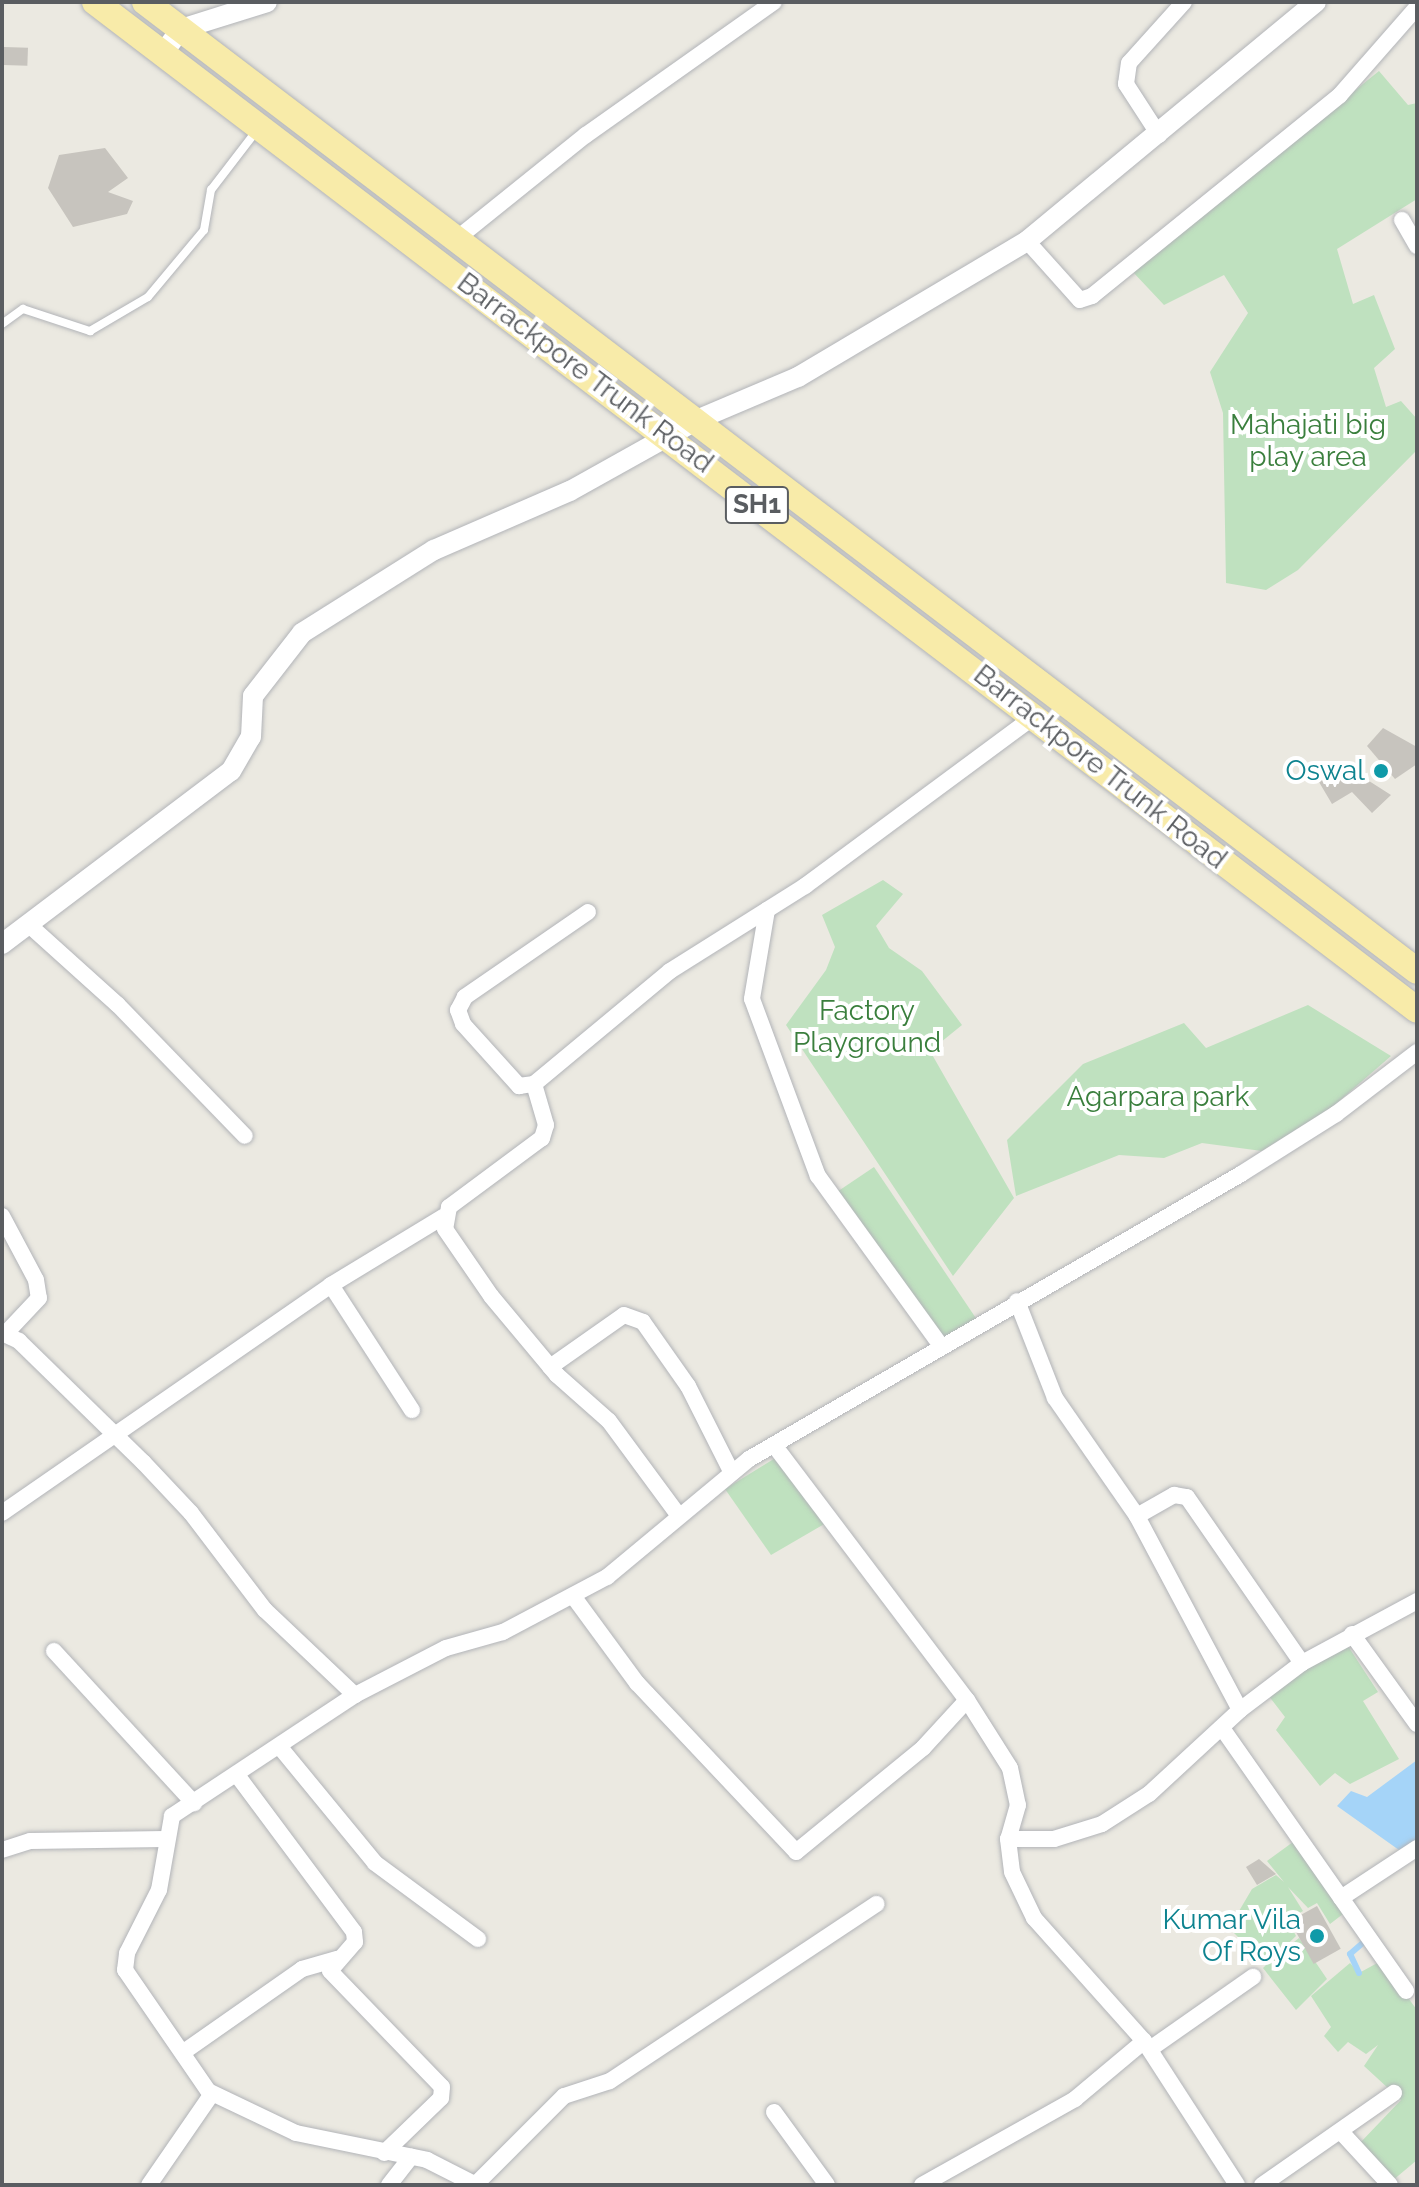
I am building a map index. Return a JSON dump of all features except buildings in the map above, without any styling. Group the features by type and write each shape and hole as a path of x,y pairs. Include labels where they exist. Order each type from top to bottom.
{"main road":[{"name":"Barrackpore Trunk Road","path":"95,2 1036,715 1417,1010"},
{"name":"Barrackpore Trunk Road","path":"145,2 454,241 699,419 1414,963"}],"street":[{"path":"163,53 181,29 267,2"},
{"path":"454,241 586,135 774,2"},
{"path":"1159,135 1126,84 1129,63 1184,2"},
{"path":"2,944 231,771 251,737 253,696 302,633 434,550 570,491 699,419 798,377 1027,241 1159,135 1316,2"},
{"path":"1027,241 1080,300 1092,296 1340,95 1417,7"},
{"path":"1402,220 1417,246"},
{"path":"588,912 465,997 458,1010 463,1024 519,1086 534,1084 670,971 767,910 948,787 1036,715"},
{"path":"767,910 752,999 818,1176 942,1347"},
{"path":"28,924 86,982 118,1005 245,1136"},
{"path":"876,1904 610,2081 564,2096 475,2185 455,2180 411,2157 296,2133 210,2092 185,2051 125,1970 127,1953 161,1886 165,1839 172,1816 355,1695 446,1648 503,1632 607,1577 732,1473 774,1445 1017,1301 1241,1174 1417,1052"},
{"path":"2,1513 331,1285 443,1217 542,1138 546,1125 534,1084"},
{"path":"2,1216 36,1280 39,1298 4,1333 115,1434 191,1513 265,1610 355,1695"},
{"path":"443,1217 491,1296 550,1367 609,1421 679,1516"},
{"path":"331,1285 412,1410"},
{"path":"1017,1301 1055,1398 1137,1516 1240,1710"},
{"path":"550,1367 624,1315 643,1322 688,1386 732,1473"},
{"path":"774,1445 967,1700 1016,1785 1018,1805 1008,1839 1012,1872 1034,1918 1147,2045 1237,2185"},
{"path":"1137,1516 1174,1495 1187,1497 1302,1663"},
{"path":"573,1596 678,1730 796,1852 923,1748 967,1700"},
{"path":"1008,1839 1054,1839 1102,1824 1149,1794 1240,1710 1302,1663 1417,1601"},
{"path":"1352,1634 1417,1724"},
{"path":"54,1651 194,1803"},
{"path":"1222,1728 1406,1991"},
{"path":"279,1746 375,1863 478,1939"},
{"path":"237,1775 354,1932 355,1942 330,1971 442,2087 441,2098 384,2153"},
{"path":"2,1850 30,1841 165,1839"},
{"path":"1341,1898 1417,1848"},
{"path":"185,2051 302,1969 338,1959"},
{"path":"922,2185 1075,2099 1147,2045 1253,1977"},
{"path":"149,2185 210,2092"},
{"path":"1262,2185 1343,2134 1394,2093"},
{"path":"774,2112 827,2185"},
{"path":"1343,2134 1390,2185"},
{"path":"389,2185 411,2157"}],"lane":[{"path":"2,324 23,309 90,331 148,297 204,230 211,190 260,126"}],"green space":[{"name":"Mahajati big play area","path":"1379,71 1408,105 1417,103 1417,199 1337,249 1353,304 1374,295 1395,349 1374,368 1386,407 1401,401 1417,419 1417,450 1298,570 1266,590 1226,583 1223,413 1210,372 1248,313 1224,275 1164,305 1132,271"},
{"name":"Factory Playground","path":"883,880 903,894 876,926 889,948 922,971 962,1025 930,1051 1014,1198 953,1276 786,1025 826,970 835,947 822,915"},
{"name":"Agarpara park","path":"1308,1005 1391,1056 1330,1109 1262,1151 1202,1143 1164,1158 1119,1155 1016,1196 1007,1140 1083,1064 1184,1023 1206,1048"},
{"path":"874,1167 978,1321 942,1345 838,1191"},
{"path":"777,1457 826,1523 771,1555 725,1489"},
{"path":"1346,1643 1378,1692 1363,1701 1399,1759 1350,1784 1335,1773 1320,1786 1276,1730 1285,1717 1268,1695"},
{"path":"1300,1837 1347,1911 1330,1924 1317,1903 1308,1908 1288,1887 1303,1911 1288,1920 1296,1936 1270,1961 1299,1938 1327,1979 1296,2010 1263,1968 1266,1965 1229,1928 1252,1889 1276,1875 1284,1882 1267,1861"},
{"path":"1381,1961 1417,2010 1417,2160 1392,2181 1359,2144 1401,2100 1364,2066 1378,2045 1366,2054 1348,2042 1338,2052 1324,2036 1331,2027 1311,1996 1350,1963 1359,1973"}],"water":[{"path":"1417,1760 1417,1841 1399,1850 1337,1806 1351,1791 1367,1797"}],"waterway":[{"path":"1359,1973 1350,1954 1366,1940"}],"place":[{"name":"Oswal","path":"1381,771"},
{"name":"Kumar Vila Of Roys","path":"1317,1936"}]}
